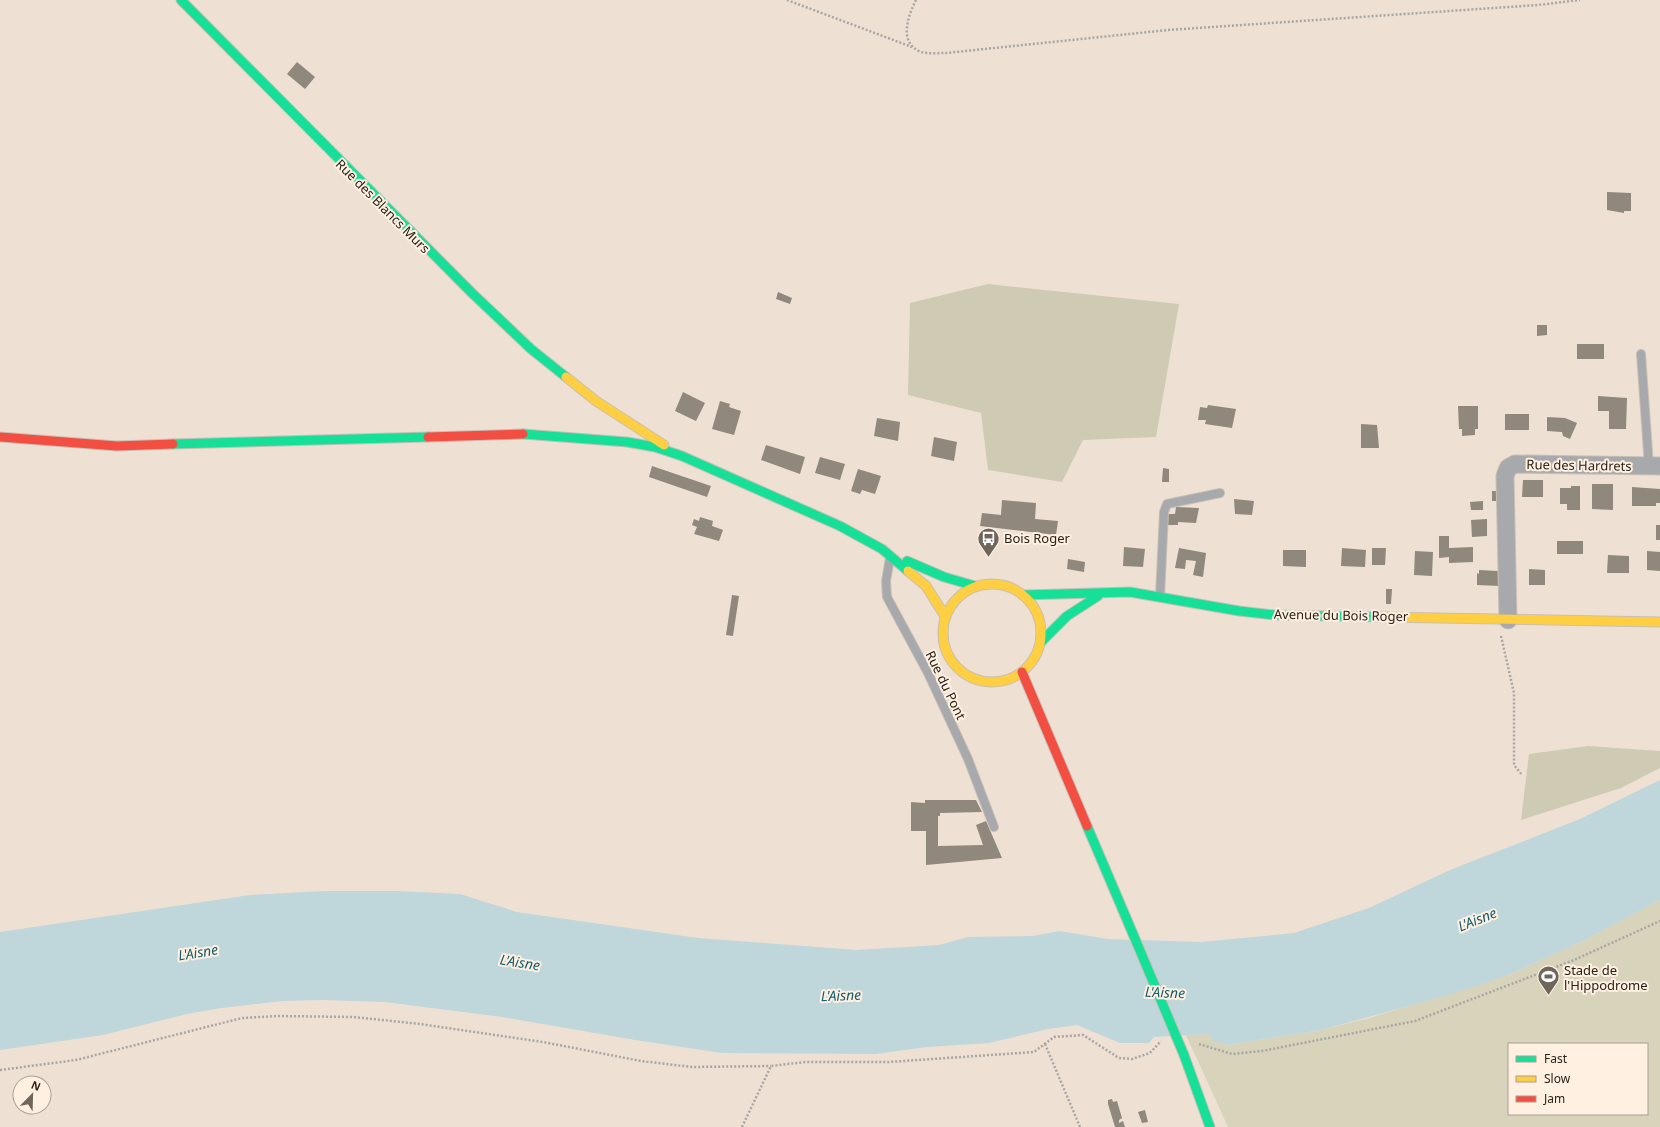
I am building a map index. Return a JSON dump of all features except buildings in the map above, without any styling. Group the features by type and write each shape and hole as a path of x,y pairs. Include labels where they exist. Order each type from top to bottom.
{"main road":[{"name":"Rue des Blancs Murs","path":"181,0 472,294 532,349 596,401 682,456"},
{"path":"596,401 602,415"},
{"path":"626,420 627,442"},
{"path":"610,429 617,441"},
{"path":"0,437 116,446 527,434 589,436 655,448 682,456 840,526 891,555 944,577 975,586"},
{"path":"891,555 926,586 945,616"},
{"path":"988,583 1000,584 1023,594 1032,604 1038,616 1041,628 1041,642 1031,664 1022,672 1008,680 992,682 977,680 963,673 951,662 944,647 942,632 945,616 952,603 962,593 975,586 988,583"},
{"name":"Avenue du Bois Roger","path":"1023,594 1062,595 1130,592 1160,596 1239,611 1275,615 1660,622"},
{"path":"1041,642 1059,622 1078,606 1102,593"},
{"path":"1022,672 1184,1056 1210,1127"}],"street":[{"name":"Rue des Hardrets","path":"1502,619 1505,476 1508,468 1516,464 1654,466"}],"lane":[{"path":"1641,354 1654,466"},
{"path":"1160,596 1164,512 1167,504 1220,493"},
{"name":"Rue du Pont","path":"891,555 886,581 887,597 928,673 968,759 994,827"}],"path":[{"path":"787,0 922,52 946,53 1168,30 1538,5 1580,0"},
{"path":"912,47 906,34 910,14 916,0"},
{"path":"1502,619 1514,693 1514,765 1522,775"},
{"path":"1198,1044 1232,1054 1262,1051 1414,1020 1574,960 1660,921"},
{"path":"0,1070 76,1060 242,1018 278,1016 354,1018 420,1024 543,1042 641,1061 692,1067 771,1066 805,1062 889,1062 1034,1052 1054,1037 1083,1035 1119,1058 1132,1059 1150,1053 1159,1041 1165,1041"},
{"path":"1045,1044 1080,1127"},
{"path":"742,1127 771,1066"}],"shaded area":[{"path":"988,284 1179,304 1156,437 1083,440 1062,482 988,470 981,413 908,395 910,303"},
{"path":"1588,746 1660,751 1660,768 1621,788 1521,820 1529,754"},
{"name":"Stade de l'Hippodrome","path":"1660,900 1660,1127 1228,1127 1186,1035 1209,1034 1229,1045 1321,1030 1369,1018 1506,976 1585,940"}],"water":[{"name":"L'Aisne","path":"1660,780 1660,900 1585,940 1506,976 1452,994 1321,1030 1229,1045 1213,1041 1209,1034 1154,1037 1149,1043 1120,1043 1077,1025 1048,1029 989,1043 927,1047 876,1054 722,1053 635,1040 502,1017 385,1002 322,1000 283,1001 221,1008 187,1014 103,1035 0,1050 0,932 250,895 325,891 396,891 460,894 517,912 698,938 856,950 939,945 968,937 1033,936 1059,931 1108,939 1201,942 1294,933 1369,908 1450,870 1580,819"}],"traffic: fast":[{"path":"181,0 472,293 531,349 566,377"},
{"path":"523,434 627,442 655,447 682,456 840,526 882,549 908,571"},
{"path":"173,444 428,437"},
{"path":"907,561 944,577 975,586"},
{"path":"1023,595 1130,592 1239,611 1275,615 1380,617"},
{"path":"1041,642 1067,616 1098,596"},
{"path":"1087,826 1133,934"},
{"path":"1133,934 1184,1055"},
{"path":"1184,1055 1210,1127"}],"traffic: slow":[{"path":"566,377 596,401 664,445"},
{"path":"908,571 926,586 945,616"},
{"path":"992,584 1011,587 1027,598 1038,614 1041,633 1038,652 1027,668 1011,679 992,682 973,679 957,668 946,652 943,633 946,614 957,598 973,587 992,584"},
{"path":"1380,617 1660,622"}],"traffic: jam":[{"path":"428,437 523,434"},
{"path":"0,437 117,446 173,444"},
{"path":"1022,672 1087,826"}],"place":[{"name":"Bois Roger","path":"989,558"},
{"name":"Stade de l'Hippodrome","path":"1549,996"}]}
